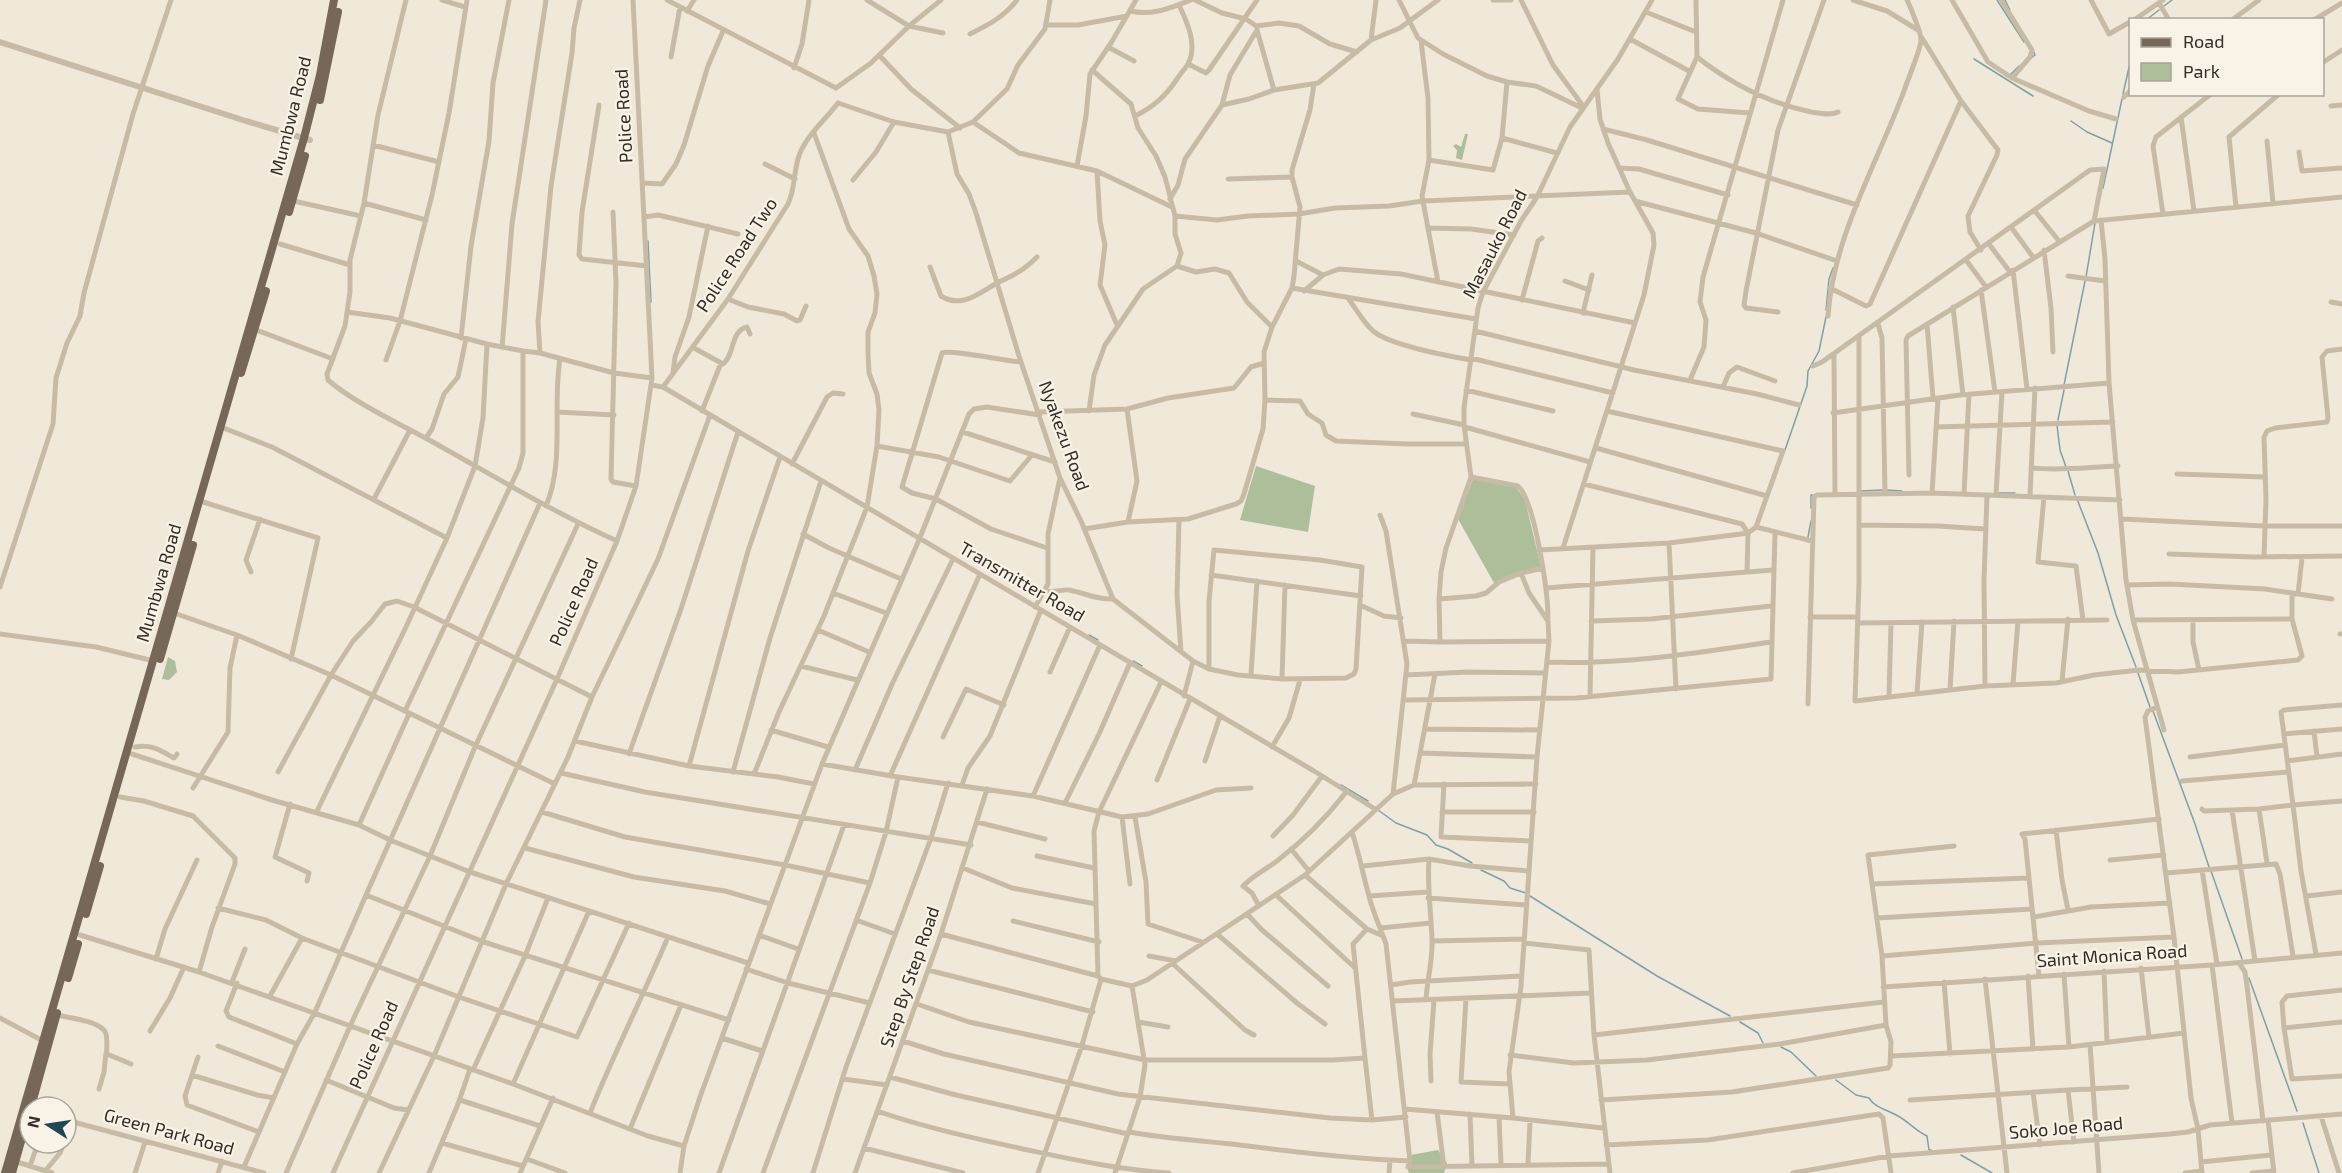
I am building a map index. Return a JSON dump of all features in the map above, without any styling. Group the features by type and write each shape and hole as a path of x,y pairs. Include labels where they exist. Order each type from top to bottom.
{"main road":[{"name":"Mumbwa Road","path":"307,139 334,0"},
{"name":"Mumbwa Road","path":"33,1095 46,1042 57,1015 61,990 80,935 106,844 105,834 120,797 134,751 202,502 328,67 339,0"},
{"name":"Mumbwa Road","path":"223,428 279,244 290,200"},
{"name":"Mumbwa Road","path":"12,1173 12,1161 154,661 171,612"},
{"name":"Mumbwa Road","path":"5,1173 18,1143"}],"street":[{"path":"0,587 53,424 56,378 67,343 80,316 84,293 141,88 171,0"},
{"path":"406,0 378,116 364,203 350,265 345,326 327,374 330,382 543,505 617,541"},
{"path":"442,0 465,7"},
{"path":"386,360 400,321 440,162 467,0"},
{"path":"426,438 432,429 444,394 458,377 464,339 471,246 489,141 493,82 508,0"},
{"path":"502,348 512,224 546,0"},
{"path":"540,353 538,322 551,186 572,53 573,28 580,0"},
{"name":"Police Road","path":"333,1173 557,679 617,541 636,486 652,378 633,0"},
{"path":"667,0 794,68 837,96 894,122 948,132 973,122 1007,89 1018,65 1036,44 1047,25 1050,0"},
{"path":"687,11 694,0"},
{"path":"794,68 802,44 809,0"},
{"path":"867,0 909,26 943,33"},
{"name":"Police Road Two","path":"663,387 728,299 789,204 794,190 800,154 807,139 814,133 837,96 857,74 909,26 941,0"},
{"path":"970,34 997,20 1009,11 1017,0"},
{"path":"1077,166 1092,70 1136,0"},
{"path":"1047,25 1078,25 1129,14 1151,13 1193,0 1222,13 1246,19 1257,28 1274,90"},
{"path":"1188,64 1206,73 1246,19 1257,0"},
{"path":"1371,40 1376,0"},
{"path":"1399,0 1421,41 1428,98 1429,160 1423,201 1438,282"},
{"path":"1222,105 1274,90 1314,84 1371,40 1410,22 1438,0"},
{"path":"1493,0 1511,0"},
{"path":"1521,0 1553,65 1582,107"},
{"name":"Masauko Road","path":"1440,642 1438,598 1446,548 1471,477 1464,426 1466,390 1476,319 1483,292 1537,197 1582,107 1630,39 1652,0"},
{"path":"1696,0 1696,57 1678,97 1679,102 1701,110 1750,114"},
{"path":"1690,380 1704,347 1706,320 1701,296 1705,269 1783,0"},
{"path":"1778,312 1744,306 1756,233 1778,130 1824,0"},
{"path":"1853,0 1887,11 1918,30"},
{"path":"1907,0 1922,38 1961,101 1998,150 1968,216 1970,232 1981,250"},
{"path":"1952,0 1988,62 1994,68 2088,111 2116,119"},
{"path":"2001,0 2032,51 2030,57 2012,78"},
{"path":"2091,0 2109,34 2129,23"},
{"path":"2235,18 2259,0"},
{"path":"2137,18 2161,2 2168,18"},
{"path":"2317,18 2342,3"},
{"path":"1135,116 1151,108 1165,96 1188,64 1191,37 1179,5"},
{"path":"670,57 680,8"},
{"path":"1646,12 1696,32"},
{"path":"1257,28 1291,24 1305,29 1330,44 1358,52"},
{"path":"1170,199 1178,185 1185,159 1222,105 1230,75 1257,28"},
{"path":"643,183 662,184 676,164 713,51 723,31"},
{"path":"1828,316 1830,288 1837,261 1857,205 1898,107 1922,38"},
{"path":"1630,39 1689,71"},
{"path":"1421,41 1476,71 1508,82 1536,86 1582,107"},
{"path":"0,42 307,139"},
{"path":"1108,47 1134,61"},
{"path":"2324,62 2342,50"},
{"path":"879,55 911,89 960,128"},
{"path":"1696,57 1755,93 1788,107 1823,114 1838,112"},
{"path":"1089,411 1098,360 1117,325 1143,289 1177,266 1181,253 1175,234 1175,216 1160,164 1137,126 1131,104 1092,70"},
{"path":"1429,160 1493,170 1502,138 1508,82"},
{"path":"1084,529 1128,522 1179,520 1203,515 1241,501 1259,449 1265,400 1264,352 1272,327 1292,288 1299,214 1299,200 1292,177 1293,163 1310,110 1314,84"},
{"path":"1563,548 1635,323 1649,274 1654,239 1630,192 1603,129 1596,89"},
{"path":"2124,97 2129,92"},
{"path":"2163,214 2154,141 2158,133 2208,96"},
{"path":"2236,207 2229,137 2277,96"},
{"path":"1830,288 1866,306 1870,304 1961,101"},
{"path":"599,105 582,212 579,255 582,259 647,266"},
{"path":"2331,106 2342,105"},
{"path":"2181,117 2193,211"},
{"path":"853,180 884,141 894,122"},
{"path":"973,122 1019,153 1097,171 1172,207"},
{"path":"1603,129 1647,140 1857,205"},
{"name":"Nyakezu Road","path":"948,132 957,174 972,201 1021,362 1060,478 1113,599"},
{"path":"754,774 771,730 818,630 867,507 877,446 879,410 877,394 869,373 868,353 868,332 877,294 874,276 868,256 849,229 814,133"},
{"path":"1502,138 1557,153"},
{"path":"2267,141 2273,203"},
{"path":"373,145 440,162"},
{"path":"2299,152 2302,171 2342,168"},
{"path":"765,164 795,179"},
{"path":"1619,168 1639,169 1728,195"},
{"path":"1813,366 1834,355 1878,324 2090,170 2104,169 2097,220 2105,281 2109,383 2127,585 2133,620 2164,730"},
{"path":"1097,171 1100,220 1105,245 1100,285 1117,325"},
{"path":"1228,179 1292,177"},
{"path":"1175,216 1217,220 1423,201 1630,192"},
{"path":"1909,476 1906,338 1953,307 2097,220 2342,197"},
{"path":"290,200 361,216"},
{"path":"1635,201 1756,233 1837,261"},
{"path":"364,203 426,220"},
{"path":"2034,210 2059,241"},
{"path":"613,212 614,415 611,481 636,486"},
{"path":"644,217 658,215 738,234"},
{"path":"673,373 675,357 691,307 708,226"},
{"path":"2011,227 2033,257"},
{"path":"1428,228 1479,229 1514,235"},
{"path":"1522,300 1538,241 1542,238"},
{"path":"279,244 350,265"},
{"path":"1989,244 2012,271 2027,389"},
{"path":"2044,250 2051,308 2053,352"},
{"path":"930,267 941,296 966,301 998,282 1018,274 1037,257"},
{"path":"1966,260 1983,289 1999,392 2002,425 1996,494"},
{"path":"1296,261 1323,275"},
{"path":"1177,266 1196,272 1215,269 1229,273 1247,302 1272,327"},
{"path":"1304,291 1323,275 1339,269 1416,276 1635,323"},
{"path":"1583,313 1592,275"},
{"path":"2068,276 2105,281"},
{"path":"1565,280 1589,291"},
{"path":"1292,288 1476,319"},
{"path":"1347,298 1370,329 1378,335 1422,350 1471,359 1613,393"},
{"path":"728,299 748,307 784,314 797,321 800,320 806,306"},
{"path":"2331,302 2342,304"},
{"path":"1953,307 1969,426 1964,494"},
{"path":"347,312 379,315 502,348 540,353 614,373 652,378"},
{"path":"1878,324 1882,338 1885,493"},
{"path":"1927,324 1936,427 1932,493"},
{"path":"702,411 721,363 728,359 736,336 747,327 750,334"},
{"path":"254,329 333,359"},
{"path":"1475,331 1621,367 1799,405"},
{"path":"1859,337 1858,620 1855,701 1985,686 2062,681 2146,670 2159,672 2199,670 2300,659 2292,619 2302,558"},
{"path":"316,812 447,538 475,466 483,418 487,344"},
{"path":"694,348 721,363"},
{"path":"2264,557 2266,513 2263,442 2267,431 2275,428 2321,424 2328,420 2322,357 2327,351 2342,349"},
{"path":"1021,362 983,358 948,350 942,353 902,488 936,499 991,529 1047,548"},
{"path":"359,825 445,624 519,468 523,453 523,351"},
{"path":"1834,355 1835,495"},
{"path":"244,1167 297,1044 315,1012 478,641 554,484 560,359"},
{"path":"680,1173 684,1146 747,966 828,747 919,540 969,414 974,409 987,408 1040,413 1127,410 1175,397 1234,388 1251,367 1264,363"},
{"path":"1723,387 1729,372 1737,367 1775,381"},
{"path":"1833,413 1966,394 2109,383"},
{"name":"Transmitter Road","path":"651,386 663,387 919,540 1323,776 1375,809"},
{"path":"2030,496 2035,388"},
{"path":"1466,390 1553,411"},
{"path":"792,465 827,397 833,393 843,394"},
{"path":"1265,400 1300,401 1305,412 1322,423 1329,438 1336,441 1466,444"},
{"path":"1127,410 1137,481 1128,522"},
{"path":"1539,550 1669,543 1748,533 1756,527 1783,451 1607,411"},
{"path":"557,412 614,415"},
{"path":"1413,414 1590,462"},
{"path":"379,1173 434,1056 507,884 561,773 592,697 658,559 710,415"},
{"path":"1936,427 2113,422"},
{"path":"223,428 272,447 447,538"},
{"path":"374,499 410,430"},
{"path":"629,754 681,609 738,432"},
{"path":"963,432 1055,462"},
{"path":"877,446 952,461 1010,481 1032,454"},
{"path":"1596,448 1767,496"},
{"path":"689,766 748,551 780,458"},
{"path":"2031,468 2064,470 2073,467 2118,466"},
{"path":"2177,474 2265,477"},
{"path":"1471,477 1518,486 1522,490 1539,550 1546,588 1548,662 1528,871 1520,996 1510,1055 1509,1084 1513,1118"},
{"path":"962,785 968,768 990,736 1004,705 1045,591 1048,575 1047,548 1060,478"},
{"path":"733,772 765,653 821,481"},
{"path":"1584,484 1742,524 1748,533 1748,572"},
{"path":"1808,704 1812,541 1814,497 1817,495 1996,494 2120,500"},
{"path":"1985,686 1987,495"},
{"path":"2044,497 2038,562 2076,566 2084,620"},
{"path":"202,502 318,537 291,659"},
{"path":"1380,515 1386,531 1405,641 1406,675 1393,794"},
{"path":"251,572 246,560 260,519"},
{"path":"2121,519 2264,526 2342,526"},
{"path":"1179,520 1177,596 1181,652"},
{"path":"286,1173 351,1024 429,856 515,658 578,524"},
{"path":"1859,525 1985,529"},
{"path":"1756,527 1812,541"},
{"path":"1404,700 1543,700 1771,679 1771,606 1775,533"},
{"path":"803,534 901,579"},
{"path":"1669,543 1676,689"},
{"path":"1590,696 1593,548"},
{"path":"1045,591 1054,593 1065,590 1094,598 1113,599 1150,625 1193,661 1209,669 1282,679 1346,678 1354,674 1363,570 1360,565 1214,550 1211,575 1209,669"},
{"path":"2169,554 2302,558 2342,556"},
{"path":"855,770 893,682 953,559"},
{"path":"1438,598 1476,596 1486,593 1499,582 1521,573 1543,568"},
{"path":"1546,588 1773,570"},
{"path":"1521,573 1529,593 1548,621"},
{"path":"890,776 980,574"},
{"path":"1211,575 1361,596"},
{"path":"1251,675 1257,580"},
{"path":"2127,585 2170,584 2265,588 2332,599"},
{"path":"1282,679 1286,585"},
{"path":"833,593 886,613"},
{"path":"278,772 331,675 353,641 384,604 397,601 414,607 592,697"},
{"path":"1360,605 1384,616 1401,618"},
{"path":"1592,621 1674,616 1771,606"},
{"path":"171,612 237,635 331,675 555,784"},
{"path":"1810,617 1891,623 2107,620"},
{"path":"2062,681 2068,619"},
{"path":"2133,620 2292,619"},
{"path":"2193,620 2193,642 2199,670"},
{"path":"1950,690 1954,621"},
{"path":"2013,684 2018,621"},
{"path":"1917,693 1922,622"},
{"path":"1889,697 1891,623"},
{"path":"1050,672 1070,627"},
{"path":"818,630 869,652"},
{"path":"0,634 96,647 154,661"},
{"path":"193,788 228,732 230,668 237,635"},
{"path":"1405,641 1549,641"},
{"path":"1548,662 1591,664 1676,657 1771,642"},
{"path":"1033,796 1100,645"},
{"path":"1157,780 1187,697 1193,661"},
{"path":"1065,803 1130,663"},
{"path":"801,666 856,680"},
{"path":"1406,675 1502,671 1546,673"},
{"path":"1414,785 1435,674"},
{"path":"1272,747 1289,718 1300,680"},
{"path":"1038,1173 1093,1012 1100,977 1094,831 1099,812 1161,682"},
{"path":"943,737 966,689 1004,705"},
{"path":"2316,954 2301,871 2282,711 2342,705"},
{"path":"2157,706 2148,711 2145,717 2202,1172 2185,1173"},
{"path":"1205,761 1220,717"},
{"path":"1425,729 1540,730"},
{"path":"2284,734 2342,729"},
{"path":"771,730 828,747"},
{"path":"2314,732 2317,757"},
{"path":"574,741 689,766 814,784"},
{"path":"2190,757 2285,745"},
{"path":"134,751 142,746 160,748 174,758 177,754"},
{"path":"134,751 199,776 359,825 470,872 629,922 788,983 870,1003"},
{"path":"1420,753 1538,757"},
{"path":"2287,761 2342,754"},
{"path":"822,764 1033,796 1122,817 1136,817 1216,790 1251,788"},
{"path":"2182,781 2289,772"},
{"path":"561,773 645,792 970,845"},
{"path":"1273,836 1293,816 1323,776"},
{"path":"764,1173 870,883 886,832 898,777"},
{"path":"813,1173 843,1079 931,838 948,783"},
{"path":"1444,784 1441,837 1531,841"},
{"path":"941,934 1132,986 1141,984 1307,873 1393,794 1414,785 1536,784"},
{"name":"Step By Step Road","path":"855,1173 917,1004 987,789"},
{"path":"1259,906 1252,893 1243,886 1291,849 1327,816 1347,791"},
{"path":"120,797 144,801 193,816 236,858 199,972"},
{"path":"2202,809 2204,811 2259,809 2342,801"},
{"path":"290,804 274,857 309,873 307,881"},
{"path":"2259,809 2267,863"},
{"path":"2232,810 2255,961"},
{"path":"542,812 625,837 785,865 870,883"},
{"path":"1442,812 1534,812"},
{"path":"1122,817 1130,884"},
{"path":"1136,817 1146,882 1148,924 1202,942"},
{"path":"2039,976 2025,839 2022,834 2159,819"},
{"path":"977,822 1045,839"},
{"path":"719,1173 844,825"},
{"path":"2056,830 2068,910"},
{"path":"1352,832 1363,866 1369,896 1386,944 1406,1117 1409,1167"},
{"path":"1601,1100 1694,1095 1769,1087 1888,1068 1891,1042 1886,1025 1882,956 1868,855 1954,846"},
{"path":"525,848 634,878 725,891 770,904"},
{"path":"1291,849 1307,873 1367,929 1381,935"},
{"path":"2110,860 2164,855"},
{"path":"1037,856 1094,868"},
{"path":"1363,866 1429,859 1470,866 1528,871"},
{"path":"1426,1000 1426,982 1432,941 1428,895 1429,859"},
{"path":"156,959 165,929 197,860"},
{"path":"2166,873 2267,863 2277,865 2293,956"},
{"path":"963,868 1012,888 1096,904"},
{"path":"2202,870 2232,1123"},
{"path":"1872,884 2028,878"},
{"path":"2307,896 2342,892"},
{"path":"366,895 484,942 729,1020"},
{"path":"1276,895 1354,967"},
{"path":"1369,896 1428,895 1526,905"},
{"path":"429,1173 471,1069 525,956 548,898"},
{"path":"2034,917 2068,910 2169,903"},
{"path":"218,908 266,920 302,938 459,997 577,1037 629,922"},
{"path":"1877,918 2032,909"},
{"path":"513,1084 589,911"},
{"path":"1247,914 1269,937 1328,986"},
{"path":"856,920 896,934"},
{"path":"1013,921 1099,942"},
{"path":"1380,928 1431,923"},
{"path":"1367,929 1353,942 1372,1120"},
{"path":"1217,934 1325,1024"},
{"path":"80,935 235,983 552,1098 648,1136 684,1146"},
{"path":"759,935 798,950"},
{"path":"590,1113 668,937"},
{"path":"1882,956 2037,943 2174,937"},
{"path":"270,996 302,938"},
{"path":"1432,941 1524,941 1589,950 1594,1035 1610,1173"},
{"path":"245,949 226,1011 229,1017 297,1044"},
{"name":"Saint Monica Road","path":"1883,987 2141,968 2215,965 2342,953"},
{"path":"1149,956 1174,962 1245,1030 1254,1035"},
{"path":"2239,963 2245,972 2273,1172 2252,1173"},
{"path":"150,1031 170,998 184,967"},
{"path":"2141,968 2149,1036"},
{"path":"928,970 956,979 1093,1012"},
{"path":"2104,971 2107,1042"},
{"path":"2064,974 2069,1047"},
{"path":"1391,985 1521,976"},
{"path":"2028,976 2033,1049"},
{"path":"1985,979 1994,1051 1996,1094 2007,1173"},
{"path":"1944,982 1950,1054"},
{"path":"1116,1170 1140,1097 1145,1060 1132,986"},
{"path":"2342,990 2283,998 2284,1028 2292,1079 2342,1076"},
{"path":"1393,1001 1591,993"},
{"path":"1466,998 1461,1082 1509,1084"},
{"path":"1431,1081 1430,1054 1434,1000"},
{"path":"1594,1035 1884,1002"},
{"path":"917,1004 969,1022 1145,1060 1365,1058"},
{"path":"630,1128 681,1005"},
{"path":"57,1015 96,1024 106,1034 104,1072 99,1089"},
{"path":"0,1018 46,1042"},
{"path":"1138,1022 1168,1027"},
{"path":"2284,1028 2342,1022"},
{"path":"1510,1055 1574,1064 1676,1058 1780,1044 1886,1025"},
{"path":"1891,1056 2069,1047 2184,1033"},
{"path":"722,1038 762,1051"},
{"path":"903,1041 944,1054 1119,1094 1330,1119 1372,1120 1406,1117"},
{"path":"2090,1045 2099,1173"},
{"path":"218,1046 285,1072"},
{"path":"106,1051 109,1056 131,1064"},
{"path":"198,1057 185,1096 187,1105 259,1132"},
{"path":"192,1075 274,1098"},
{"path":"890,1077 1057,1118 1152,1136 1309,1154 1390,1160 1409,1167 1609,1164"},
{"path":"843,1079 886,1085"},
{"path":"326,1080 366,1098 394,1108 408,1110"},
{"path":"1910,1100 2127,1087"},
{"path":"2068,1089 2074,1142"},
{"path":"2033,1092 2040,1145"},
{"path":"520,1173 552,1098"},
{"path":"460,1100 540,1126"},
{"path":"1405,1110 1470,1114 1604,1128"},
{"path":"877,1111 956,1134 1116,1170 1169,1173"},
{"path":"1437,1112 1444,1167"},
{"path":"1470,1114 1472,1166"},
{"path":"1606,1146 1717,1139 1879,1114 1883,1118 1891,1173"},
{"name":"Soko Joe Road","path":"1793,1173 1889,1156 2095,1141 2170,1134 2232,1123 2342,1114"},
{"path":"2321,1116 2339,1173"},
{"path":"1499,1117 1501,1164"},
{"path":"1528,1164 1530,1121"},
{"name":"Green Park Road","path":"78,1123 264,1173"},
{"path":"135,1173 145,1142"},
{"path":"442,1143 523,1166"},
{"path":"864,1148 945,1171 963,1173"},
{"path":"30,1166 34,1155"},
{"path":"12,1161 49,1172 59,1155"},
{"path":"2201,1162 2271,1155"},
{"path":"526,1159 565,1173"},
{"path":"1389,1173 1390,1160"},
{"path":"218,1173 222,1161"},
{"path":"1840,1165 1841,1173"}],"green space":[{"path":"1465,134 1468,134 1462,160 1456,158 1457,150 1453,146 1456,144 1461,147"},
{"path":"1256,466 1315,486 1308,532 1240,520"},
{"path":"1473,479 1516,487 1525,500 1541,567 1494,583 1458,519"},
{"path":"168,657 175,661 177,672 169,680 162,679"},
{"path":"1438,1150 1447,1163 1444,1173 1409,1173 1407,1168 1410,1155"}],"waterway":[{"path":"1997,0 2024,42"},
{"path":"2005,0 2010,10"},
{"path":"2164,6 2172,0"},
{"path":"2149,18 2159,10"},
{"path":"2031,58 2035,55 2033,50"},
{"path":"1974,59 2033,96"},
{"path":"2010,75 2019,66"},
{"path":"2123,94 2129,67"},
{"path":"2103,188 2122,99"},
{"path":"2071,121 2087,132 2112,143"},
{"path":"2086,277 2095,223"},
{"path":"648,241 651,302"},
{"path":"1826,310 1829,279 1833,268"},
{"path":"2064,385 2085,281"},
{"path":"1785,450 1807,386 1808,371 1819,351 1826,317"},
{"path":"2058,420 2064,390"},
{"path":"2057,425 2060,450 2066,467"},
{"path":"2068,471 2075,495"},
{"path":"1861,491 1883,490"},
{"path":"1886,490 1902,491"},
{"path":"1999,493 2015,493"},
{"path":"1811,508 1811,495 1814,495"},
{"path":"2077,499 2098,553 2116,615 2136,667"},
{"path":"1808,537 1811,521"},
{"path":"1089,635 1098,640"},
{"path":"1133,661 1142,666"},
{"path":"2138,673 2150,707"},
{"path":"2153,711 2209,867"},
{"path":"1341,785 1368,801"},
{"path":"1378,810 1396,823 1427,835 1436,845 1472,863"},
{"path":"1481,870 1504,881 1510,888 1526,893"},
{"path":"2211,871 2242,959"},
{"path":"1530,896 1657,976 1730,1016"},
{"path":"2249,978 2297,1111"},
{"path":"1740,1022 1758,1033 1763,1043"},
{"path":"1781,1047 1791,1052 1816,1076"},
{"path":"1836,1080 1856,1095 1869,1098 1878,1107 1902,1118 1927,1136 1929,1150 1931,1150"},
{"path":"2303,1123 2319,1173"},
{"path":"1961,1155 1992,1173"}]}
